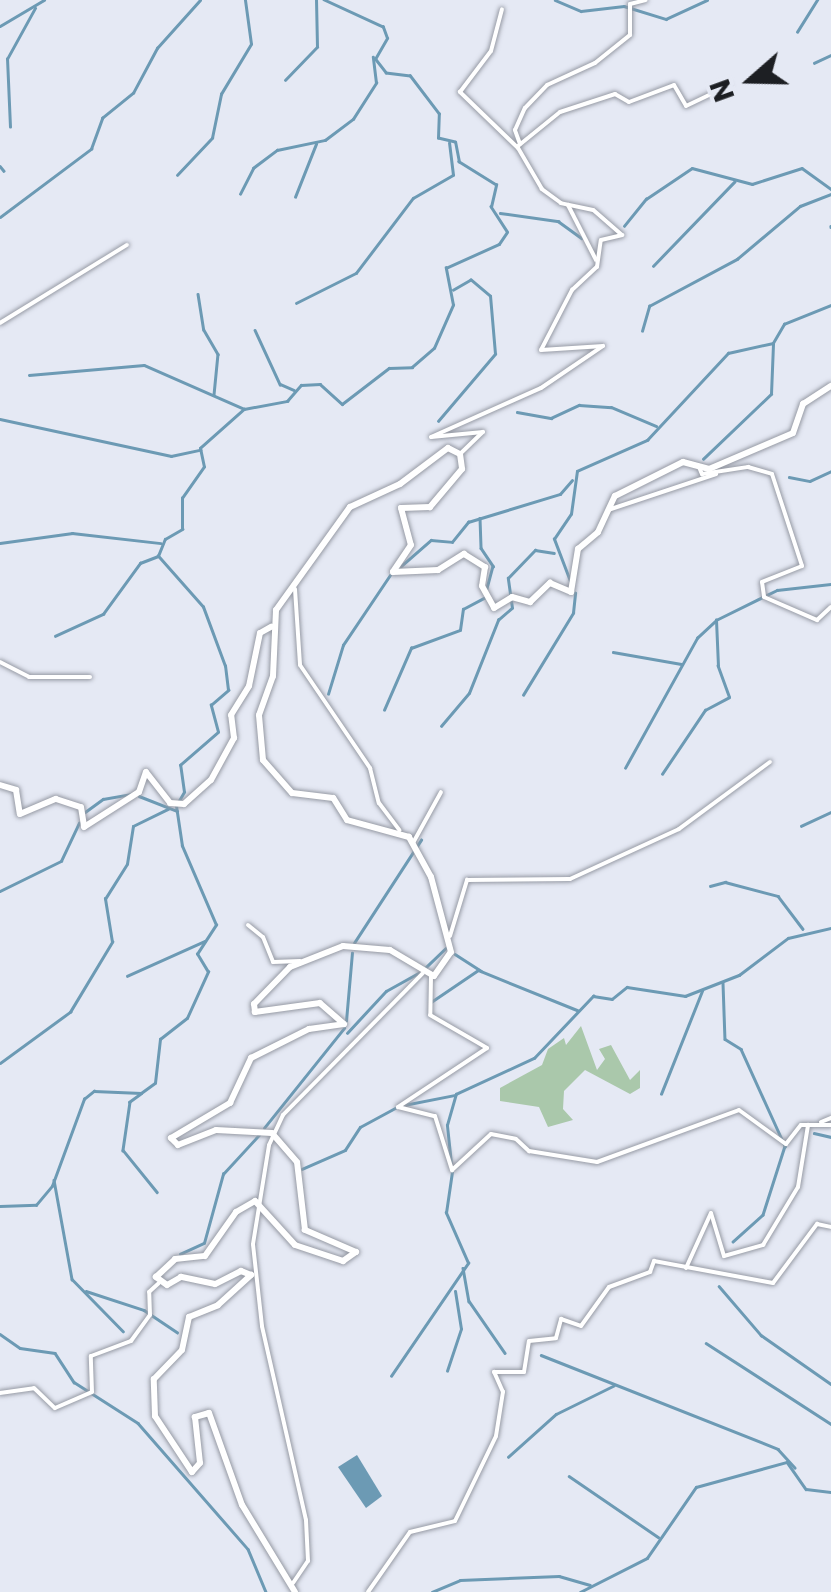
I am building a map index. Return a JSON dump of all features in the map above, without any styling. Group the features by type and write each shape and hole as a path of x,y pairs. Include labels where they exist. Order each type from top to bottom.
{"street":[{"path":"518,146 515,130 525,108 548,85 595,64 630,36 630,4 646,0"},
{"path":"460,454 482,432 430,438 541,388 603,346 541,350 572,290 598,264 601,240 622,233 592,210 568,205 542,189 518,146 460,89 491,51 502,9"},
{"path":"518,146 560,112 612,95 629,102 674,85 686,106 728,86"},
{"path":"568,205 598,264"},
{"path":"0,323 127,246"},
{"path":"460,454 462,470 438,502 400,508 411,544 393,562 396,574 438,570 464,554 485,567 482,586 494,608 512,596 530,602 550,583 570,592 578,550 614,496 694,459 709,469 793,434 804,404 831,386"},
{"path":"399,830 347,820 333,798 305,800 274,780 260,750 261,706 273,676 271,627 296,580 350,506 400,484 448,448 460,454"},
{"path":"700,464 702,474 770,472 787,510 787,535 802,566 762,582 764,597 816,620 831,606"},
{"path":"608,510 718,474"},
{"path":"294,1588 308,1561 306,1520 262,1326 253,1244 272,1133 356,1035 427,975 449,964 447,939 413,842 379,802 370,768 297,659 296,580"},
{"path":"0,784 16,790 20,814 60,800 82,807 84,826 139,792 146,772 170,803 184,804 211,780 234,738 231,715 249,686 260,633 271,627"},
{"path":"0,662 29,678 90,677"},
{"path":"447,939 468,880 570,879 680,828 770,762"},
{"path":"413,842 441,792"},
{"path":"248,925 264,937 273,962 300,961 338,946 390,950 427,975"},
{"path":"260,1202 295,1244 342,1261 356,1254 305,1230 296,1202 297,1162 272,1133 216,1130 178,1146 171,1138 230,1102 251,1058 309,1029 344,1024 320,1003 253,1009 300,961"},
{"path":"427,975 430,1016 488,1048 398,1106 434,1116 452,1170 492,1134 529,1151 597,1162 738,1110 783,1143 808,1125 831,1122"},
{"path":"684,1270 710,1212 724,1256 763,1245 798,1186 808,1125"},
{"path":"0,1394 34,1388 55,1408 93,1392 91,1356 131,1341 167,1264 205,1256 242,1206 260,1202"},
{"path":"368,1592 410,1532 455,1521 475,1488 498,1430 503,1392 494,1372 524,1372 529,1341 556,1338 561,1320 583,1325 609,1288 637,1271 650,1272 651,1262 767,1285 788,1270 816,1224 831,1227"},
{"path":"158,1284 251,1275 218,1305 189,1317 182,1350 154,1379 155,1416 192,1472 200,1468 195,1417 209,1413 242,1505 294,1588"}],"green space":[{"path":"581,1026 597,1070 605,1059 599,1049 611,1045 630,1080 640,1070 640,1088 630,1094 585,1070 564,1091 563,1109 573,1120 548,1127 539,1107 500,1101 500,1088 542,1065 548,1049 564,1038 566,1045"}],"water":[{"path":"357,1455 382,1496 366,1508 338,1467"}],"waterway":[{"path":"0,26 44,0"},
{"path":"0,217 91,149 102,118 133,93 157,48 200,0"},
{"path":"177,175 212,138 221,94 251,44 245,0"},
{"path":"285,80 317,47 316,0"},
{"path":"0,1206 36,1205 52,1186 84,1099 94,1091 141,1093 155,1083 160,1039 187,1018 208,972 197,954 216,925 182,846 176,806 184,792 180,765 218,732 211,705 228,690 225,666 203,607 158,556 165,539 182,529 182,498 204,467 200,448 244,409 287,401 301,385 320,384 342,404 389,368 412,367 434,348 453,305 446,268 499,244 507,232 491,207 496,185 459,162 455,142 438,138 439,114 410,76 386,73 375,59 387,38 383,27 324,0"},
{"path":"555,0 581,11 624,6 666,19 707,0"},
{"path":"797,32 817,0"},
{"path":"10,127 7,59 35,8"},
{"path":"814,63 831,55"},
{"path":"240,194 253,168 277,150 325,140 353,119 376,83 373,57"},
{"path":"296,303 356,273 413,198 453,175 449,143"},
{"path":"295,197 316,144"},
{"path":"0,166 4,171"},
{"path":"624,226 646,199 692,168 752,184 802,168 831,189"},
{"path":"653,266 734,182"},
{"path":"642,331 649,306 737,259 800,206 831,194"},
{"path":"500,213 558,221 581,238"},
{"path":"438,421 495,354 490,296 471,280 454,290"},
{"path":"198,294 204,330 218,354 214,395"},
{"path":"570,581 554,539 571,514 577,471 647,440 728,353 773,343 784,324 831,305"},
{"path":"255,330 280,384 294,390"},
{"path":"703,459 771,394 773,344"},
{"path":"29,375 144,365 244,409"},
{"path":"517,412 551,418 579,405 611,407 656,426"},
{"path":"0,419 171,456 200,450"},
{"path":"789,477 810,481 831,471"},
{"path":"400,567 431,540 452,542 468,522 560,494 572,480"},
{"path":"480,518 481,548 493,566 487,589"},
{"path":"0,543 72,533 160,543"},
{"path":"441,726 469,693 498,620 512,608 508,578 535,550 554,553"},
{"path":"55,636 103,614 140,563 158,556"},
{"path":"328,694 343,645 390,575"},
{"path":"625,768 697,638 716,620 777,590 831,584"},
{"path":"523,695 573,613 575,593"},
{"path":"384,710 411,648 460,630 463,609 487,596"},
{"path":"662,774 705,710 729,697 718,666 716,620"},
{"path":"613,652 681,664"},
{"path":"85,812 103,799 132,794"},
{"path":"139,796 177,811"},
{"path":"0,1063 70,1012 112,942 105,899 127,864 133,826 168,809"},
{"path":"801,826 831,812"},
{"path":"0,891 61,861 79,823"},
{"path":"354,943 421,840"},
{"path":"710,886 725,882 778,896 803,929"},
{"path":"451,1164 447,1125 456,1094 534,1058 593,996 612,999 627,987 685,996 739,975 788,938 831,928"},
{"path":"127,976 205,941"},
{"path":"424,969 446,948"},
{"path":"346,1021 352,953"},
{"path":"455,954 481,971"},
{"path":"431,1002 478,970 577,1010"},
{"path":"347,1033 386,991 418,973"},
{"path":"723,983 725,1039 741,1049 785,1146 763,1215 733,1242"},
{"path":"661,1094 702,991"},
{"path":"264,1128 344,1028"},
{"path":"141,1094 130,1102 123,1150 157,1192"},
{"path":"404,1105 455,1095"},
{"path":"302,1169 345,1150 360,1127 397,1107"},
{"path":"814,1133 831,1137"},
{"path":"180,1254 204,1243 223,1174 259,1135"},
{"path":"391,1376 468,1263 446,1213 452,1172"},
{"path":"54,1180 72,1279 123,1331"},
{"path":"463,1268 469,1301 505,1353"},
{"path":"719,1286 761,1335 831,1384"},
{"path":"86,1291 144,1310 177,1332"},
{"path":"447,1371 461,1329 455,1291"},
{"path":"0,1334 20,1348 55,1353 74,1382 138,1423 248,1549 266,1592"},
{"path":"706,1343 831,1424"},
{"path":"541,1355 778,1449 795,1468"},
{"path":"508,1457 556,1414 613,1386"},
{"path":"580,1592 647,1558 696,1487 787,1462 806,1489 831,1492"},
{"path":"569,1476 658,1537"},
{"path":"432,1592 460,1580 559,1576 590,1585"}]}
